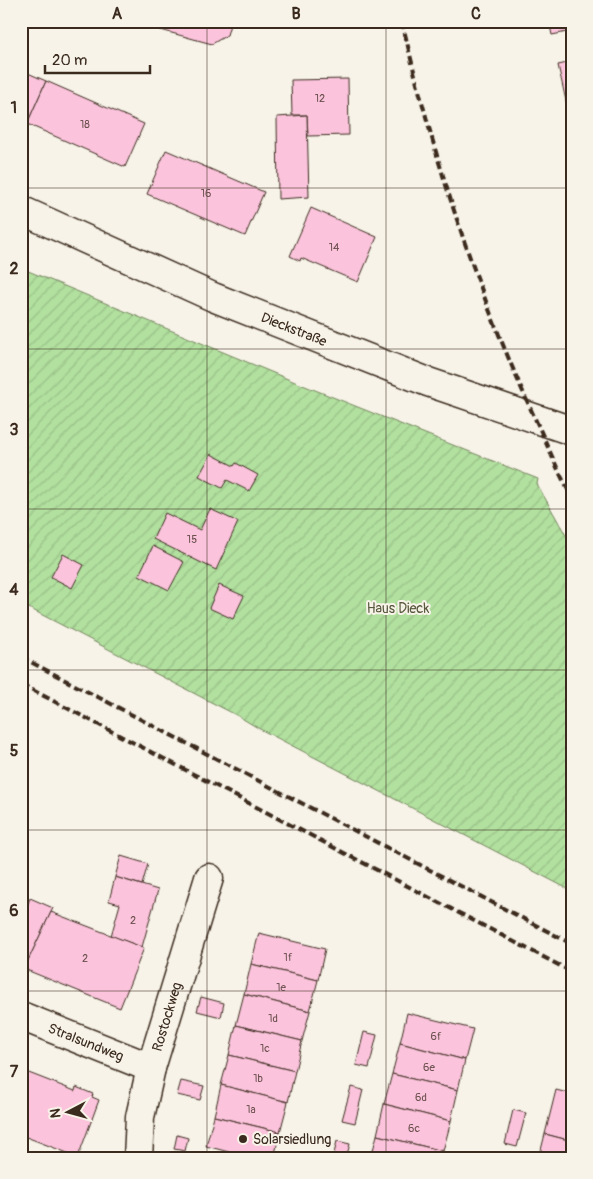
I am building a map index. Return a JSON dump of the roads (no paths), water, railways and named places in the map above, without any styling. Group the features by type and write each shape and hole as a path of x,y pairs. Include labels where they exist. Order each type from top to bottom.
{"street":[{"name":"Dieckstraße","path":"21,210 231,304 428,382 572,430"},
{"name":"Rostockweg","path":"138,1158 140,1117 151,1068 209,878"},
{"name":"Stralsundweg","path":"21,1016 151,1068"}],"railway":[{"path":"402,21 428,125 459,227 516,376 572,497"},
{"path":"21,657 572,944"},
{"path":"21,684 572,972"}],"place":[{"name":"Solarsiedlung","path":"243,1139"}],"park label":[{"name":"Haus Dieck","path":"398,608"}]}
